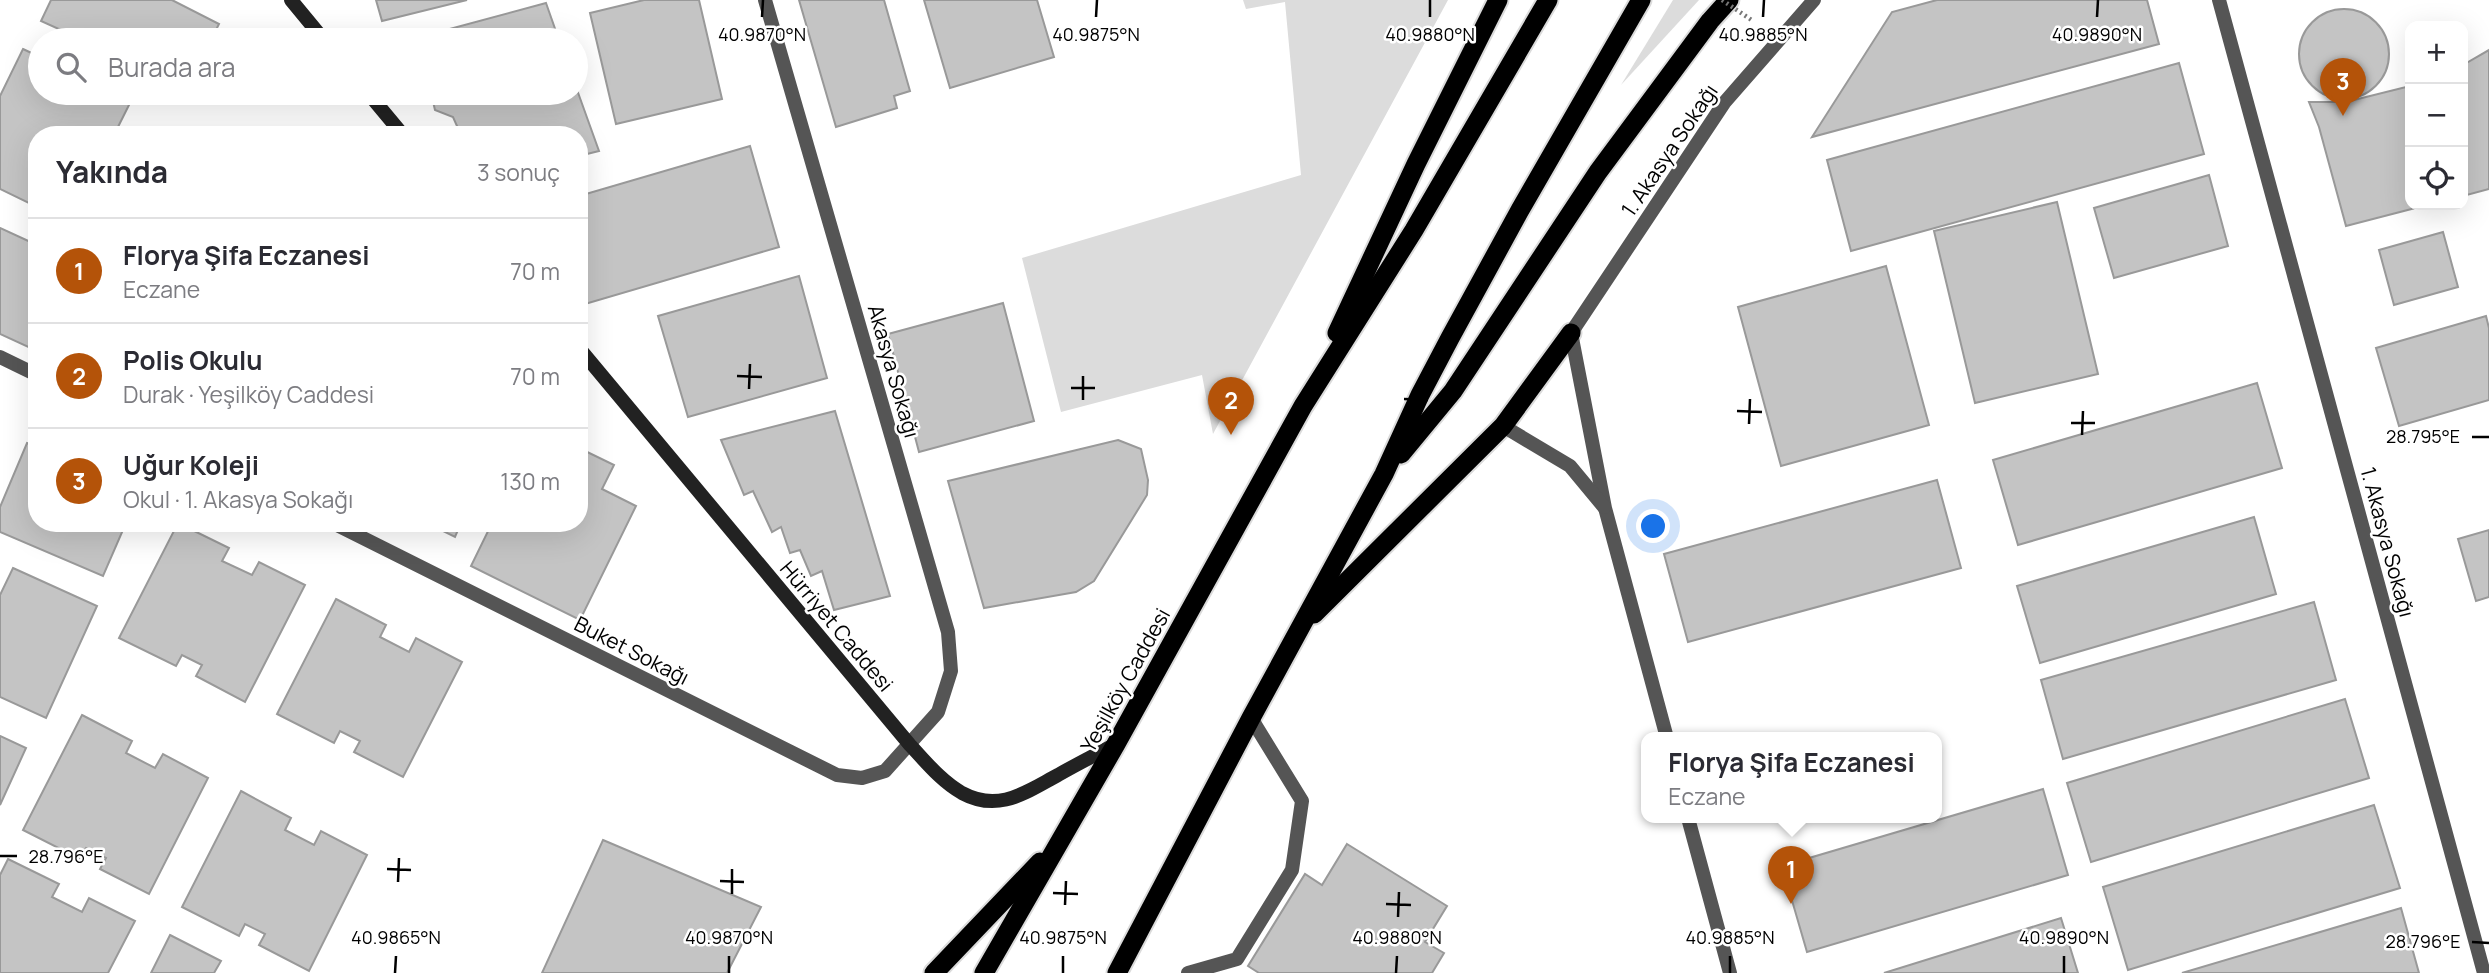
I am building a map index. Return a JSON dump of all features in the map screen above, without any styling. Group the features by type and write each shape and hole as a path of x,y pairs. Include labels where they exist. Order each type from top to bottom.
{"highway":[{"path":"1303,406 1416,164 1498,0"},
{"path":"1303,406 1414,230 1548,0"},
{"path":"1117,973 1251,718 1384,474 1420,395 1450,338 1641,0"},
{"path":"1384,474 1452,391 1598,172 1710,20 1729,0"},
{"path":"1299,630 1503,426 1571,333"},
{"name":"Yeşilköy Caddesi","path":"984,973 1116,744 1303,406"},
{"path":"934,973 1058,844"}],"main road":[{"path":"291,0 314,28"},
{"path":"378,105 396,126"},
{"name":"Hürriyet Caddesi","path":"588,359 910,745 943,780 981,801 1000,801 1025,794 1116,744"}],"street":[{"name":"Akasya Sokağı","path":"765,0 948,632 951,671 938,712 910,745"},
{"name":"1. Akasya Sokağı","path":"1571,333 1724,103 1814,0"},
{"name":"1. Akasya Sokağı","path":"2219,0 2484,973"},
{"path":"1571,333 1605,508 1665,732"},
{"path":"0,357 28,371"},
{"path":"1503,426 1570,466 1605,508"},
{"name":"Buket Sokağı","path":"351,532 836,775 862,778 885,771 910,745"},
{"path":"1188,973 1237,959 1292,870 1302,801 1251,718"},
{"path":"1689,823 1730,973"}],"path":[{"path":"1722,0 1753,20"}],"shaded area":[{"path":"1243,0 1448,0 1213,434 1202,375 1061,412 1022,258 1301,175 1285,2 1246,9"},
{"path":"1673,0 1699,0 1621,85"}],"building":[{"path":"51,0 172,0 219,24 217,28 56,28 41,21"},
{"path":"376,0 467,0 382,21"},
{"path":"644,0 699,0 722,99 616,124 590,13"},
{"path":"799,0 884,0 910,91 894,96 897,108 836,127"},
{"path":"924,0 1037,0 1054,57 950,88"},
{"path":"1937,0 2147,0 2159,44 1812,137 1892,12"},
{"path":"546,3 555,28 453,28"},
{"path":"2344,9 2361,13 2376,22 2385,37 2389,54 2385,71 2376,86 2361,95 2344,99 2327,95 2312,86 2303,71 2299,54 2303,37 2312,22 2327,13"},
{"path":"23,49 28,51 28,105 129,105 118,126 28,126 28,203 0,189 0,96"},
{"path":"2489,50 2489,189 2468,195 2468,84 2468,62"},
{"path":"2179,63 2204,154 1851,251 1827,160"},
{"path":"2405,87 2405,210 2408,210 2346,226 2319,127 2309,102 2346,102"},
{"path":"434,105 582,105 599,151 588,154 588,126 457,126 453,117 435,110"},
{"path":"750,146 779,247 588,303 588,193"},
{"path":"2209,175 2228,246 2114,278 2094,208"},
{"path":"2057,202 2098,374 1975,403 1934,231"},
{"path":"0,228 28,241 28,347 0,334"},
{"path":"2443,232 2458,287 2394,305 2379,250"},
{"path":"1886,266 1929,425 1781,466 1738,307"},
{"path":"799,276 827,378 688,417 658,316"},
{"path":"1003,303 1034,421 919,452 888,334"},
{"path":"2486,316 2489,328 2489,400 2399,426 2376,348"},
{"path":"2257,383 2282,468 2018,545 1993,460"},
{"path":"835,411 890,596 834,610 822,571 811,576 800,550 790,553 781,527 772,532 753,491 744,495 721,440"},
{"path":"1118,440 1141,449 1148,480 1147,495 1094,581 1076,592 984,608 948,481"},
{"path":"27,443 28,532 122,532 103,576 0,532 0,507"},
{"path":"588,452 614,465 602,489 636,506 580,620 471,566 488,532 588,532"},
{"path":"1937,480 1961,568 1688,642 1664,554"},
{"path":"2254,517 2276,594 2040,663 2017,586"},
{"path":"2489,530 2489,597 2476,601 2458,539"},
{"path":"173,532 196,532 229,548 222,561 252,575 259,562 305,585 245,702 196,676 202,665 182,655 176,666 119,638"},
{"path":"13,568 97,606 46,718 0,697 0,595"},
{"path":"336,599 386,625 380,637 409,652 416,638 462,662 403,777 354,752 360,741 340,731 334,743 277,714"},
{"path":"2314,602 2336,680 2063,759 2041,680"},
{"path":"2345,699 2369,778 2091,862 2067,783"},
{"path":"82,715 132,741 126,753 155,768 163,754 208,778 149,894 100,869 106,858 86,848 80,859 23,830"},
{"path":"0,736 26,748 0,805"},
{"path":"2043,789 2068,875 1807,952 1782,866 1928,823 1942,823 1942,819"},
{"path":"241,791 291,818 285,830 314,845 321,831 367,855 309,971 259,945 265,934 245,924 239,936 182,907"},
{"path":"2374,805 2400,888 2128,970 2103,887"},
{"path":"603,840 761,907 727,973 542,973"},
{"path":"1347,844 1447,906 1425,942 1444,953 1432,973 1259,973 1248,966 1305,874 1322,885"},
{"path":"8,859 59,884 52,897 82,912 89,898 135,921 108,973 0,973 0,875"},
{"path":"2401,908 2419,973 2182,973"},
{"path":"2061,918 2078,973 1884,973"},
{"path":"170,935 221,961 214,973 151,973"}],"place":[{"name":"Uğur Koleji","path":"2343,116"},
{"name":"Polis Okulu","path":"1231,435"},
{"name":"Florya Şifa Eczanesi","path":"1791,904"}]}
